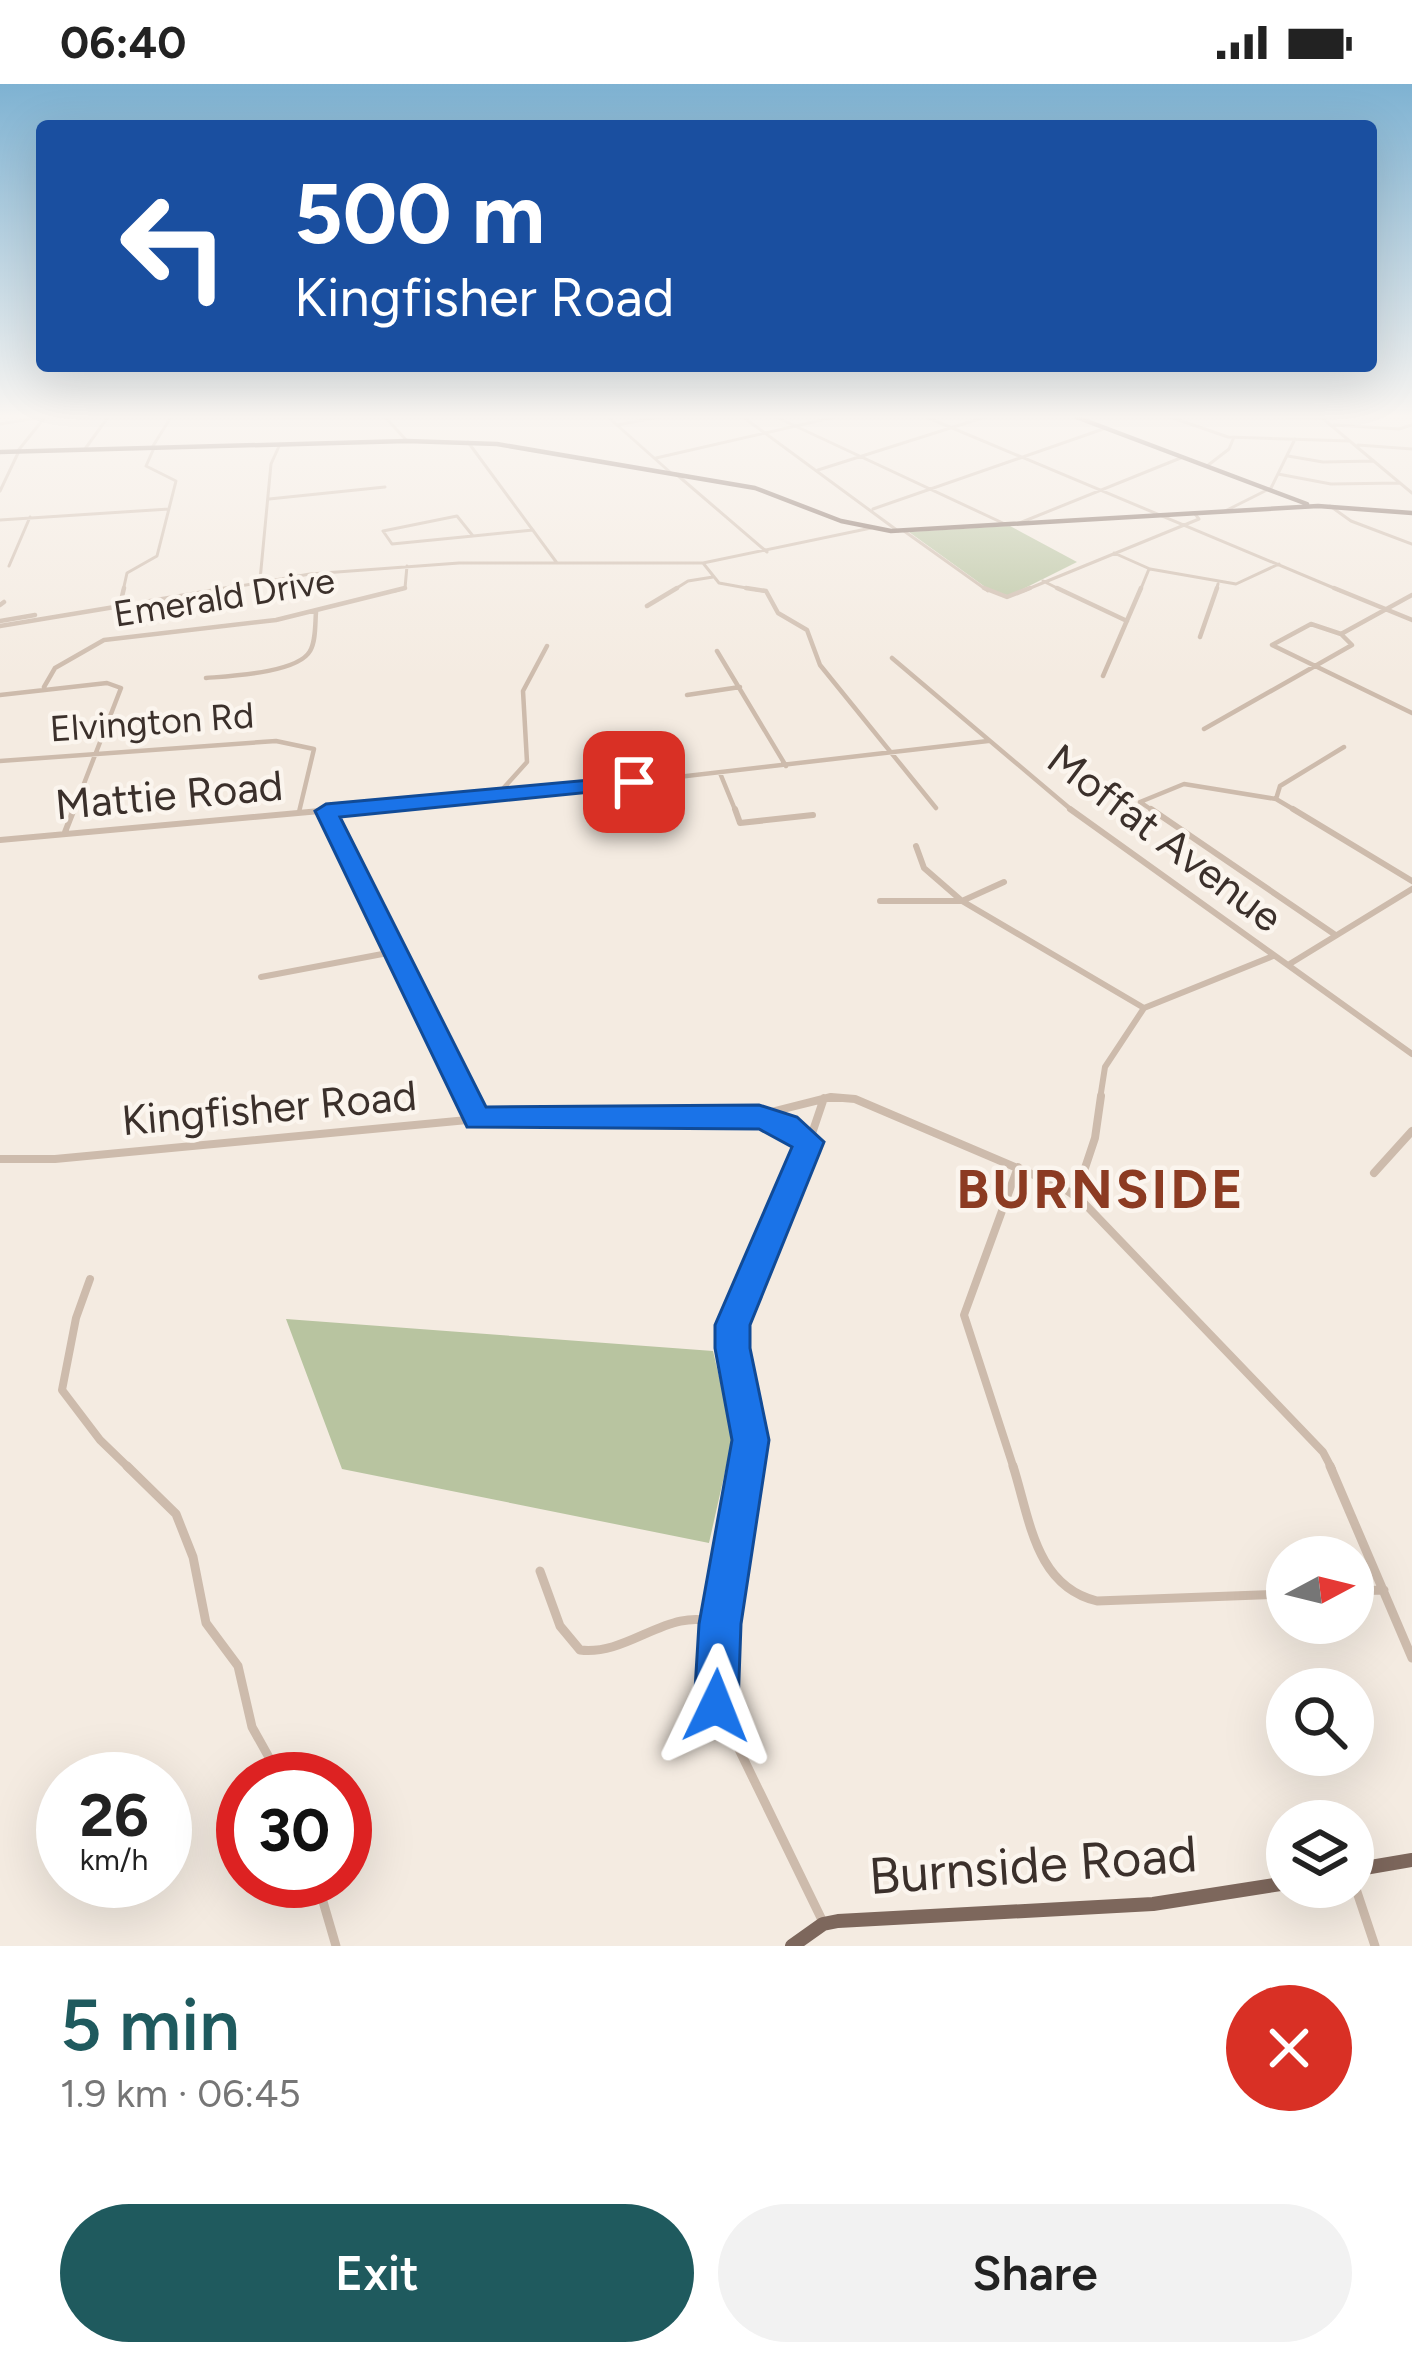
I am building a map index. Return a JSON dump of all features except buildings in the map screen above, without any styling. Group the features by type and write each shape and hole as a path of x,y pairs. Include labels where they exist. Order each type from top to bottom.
{"main road":[{"path":"802,504 867,530 898,531 1197,516 1302,504 1412,513"},
{"path":"1374,1870 1412,1860"},
{"name":"Burnside Road","path":"792,1946 824,1924 1153,1904 1266,1886"}],"street":[{"path":"120,605 127,573 157,556 170,504"},
{"path":"260,580 268,504"},
{"path":"514,504 557,563"},
{"path":"709,504 766,552"},
{"path":"865,504 997,595 1011,597 1197,516"},
{"path":"872,509 886,504"},
{"path":"963,504 1007,525"},
{"path":"1017,524 1060,504"},
{"path":"1134,504 1412,620"},
{"path":"1225,512 1233,504"},
{"path":"1327,506 1351,521 1412,544"},
{"path":"0,520 169,509"},
{"path":"475,538 457,515 383,531 392,544 475,538 533,530"},
{"path":"9,566 30,518"},
{"path":"0,623 260,580 407,566 703,563 867,530"},
{"path":"1114,554 1150,569 1239,584 1279,564"},
{"path":"703,563 718,583 766,591 778,613 806,628 820,665 936,808"},
{"name":"Emerald Drive","path":"44,687 53,670 107,639 203,631 316,612 405,588 407,566"},
{"path":"1103,676 1150,569"},
{"path":"647,606 688,581 713,577"},
{"path":"1043,581 1128,621"},
{"path":"1200,637 1218,582"},
{"path":"1341,634 1412,595"},
{"path":"206,678 247,674 302,660 311,649 316,612"},
{"path":"0,623 35,615"},
{"path":"1204,729 1313,666 1352,645 1341,634 1313,623 1273,644 1313,666 1412,713"},
{"path":"496,796 527,761 523,691 547,646"},
{"path":"717,652 786,766"},
{"name":"Moffat Avenue","path":"892,658 1083,820 1412,1054"},
{"path":"0,695 44,687 119,686 64,834"},
{"path":"687,695 740,687"},
{"name":"Elvington Rd","path":"0,761 258,740 314,749 299,813"},
{"name":"Mattie Road","path":"0,840 496,796 988,741"},
{"path":"1276,799 1280,786 1344,748"},
{"path":"720,773 740,823 813,815"},
{"path":"1288,965 1412,885 1276,799 1184,784 1141,801 1334,934"},
{"path":"326,811 478,1119"},
{"path":"916,846 924,868 962,901 1144,1008"},
{"path":"880,901 962,901 1004,882"},
{"path":"261,977 394,951"},
{"path":"1076,1195 1095,1138 1106,1067 1144,1008 1273,956"},
{"path":"824,1924 716,1706 720,1624 751,1440 732,1348 733,1325 824,1098 855,1099 1076,1195 1323,1451 1412,1658"},
{"name":"Kingfisher Road","path":"0,1160 67,1158 478,1119 759,1117 824,1098"},
{"name":"Kingfisher Road","path":"759,1117 786,1126 809,1142"},
{"path":"1375,1173 1412,1131"},
{"path":"1018,1167 964,1315 1047,1571 1076,1596 1097,1601 1266,1595"},
{"path":"90,1279 76,1318 62,1390 110,1450 176,1514 193,1557 206,1623 238,1666 252,1727 266,1752"},
{"path":"540,1571 564,1634 570,1644 586,1653 607,1650 676,1620 700,1618 720,1624"},
{"path":"1374,1590 1384,1590"},
{"path":"325,1908 336,1946"},
{"path":"1363,1908 1375,1946"}],"green space":[{"path":"1010,526 1077,562 1009,596 988,589 909,532"},
{"path":"286,1319 713,1351 733,1436 709,1543 342,1469"}],"district":[{"name":"BURNSIDE","path":"1101,1189"}],"route":[{"path":"634,782 326,811 478,1119 759,1117 786,1126 809,1142 733,1325 732,1348 751,1440 720,1624 716,1706"}]}
